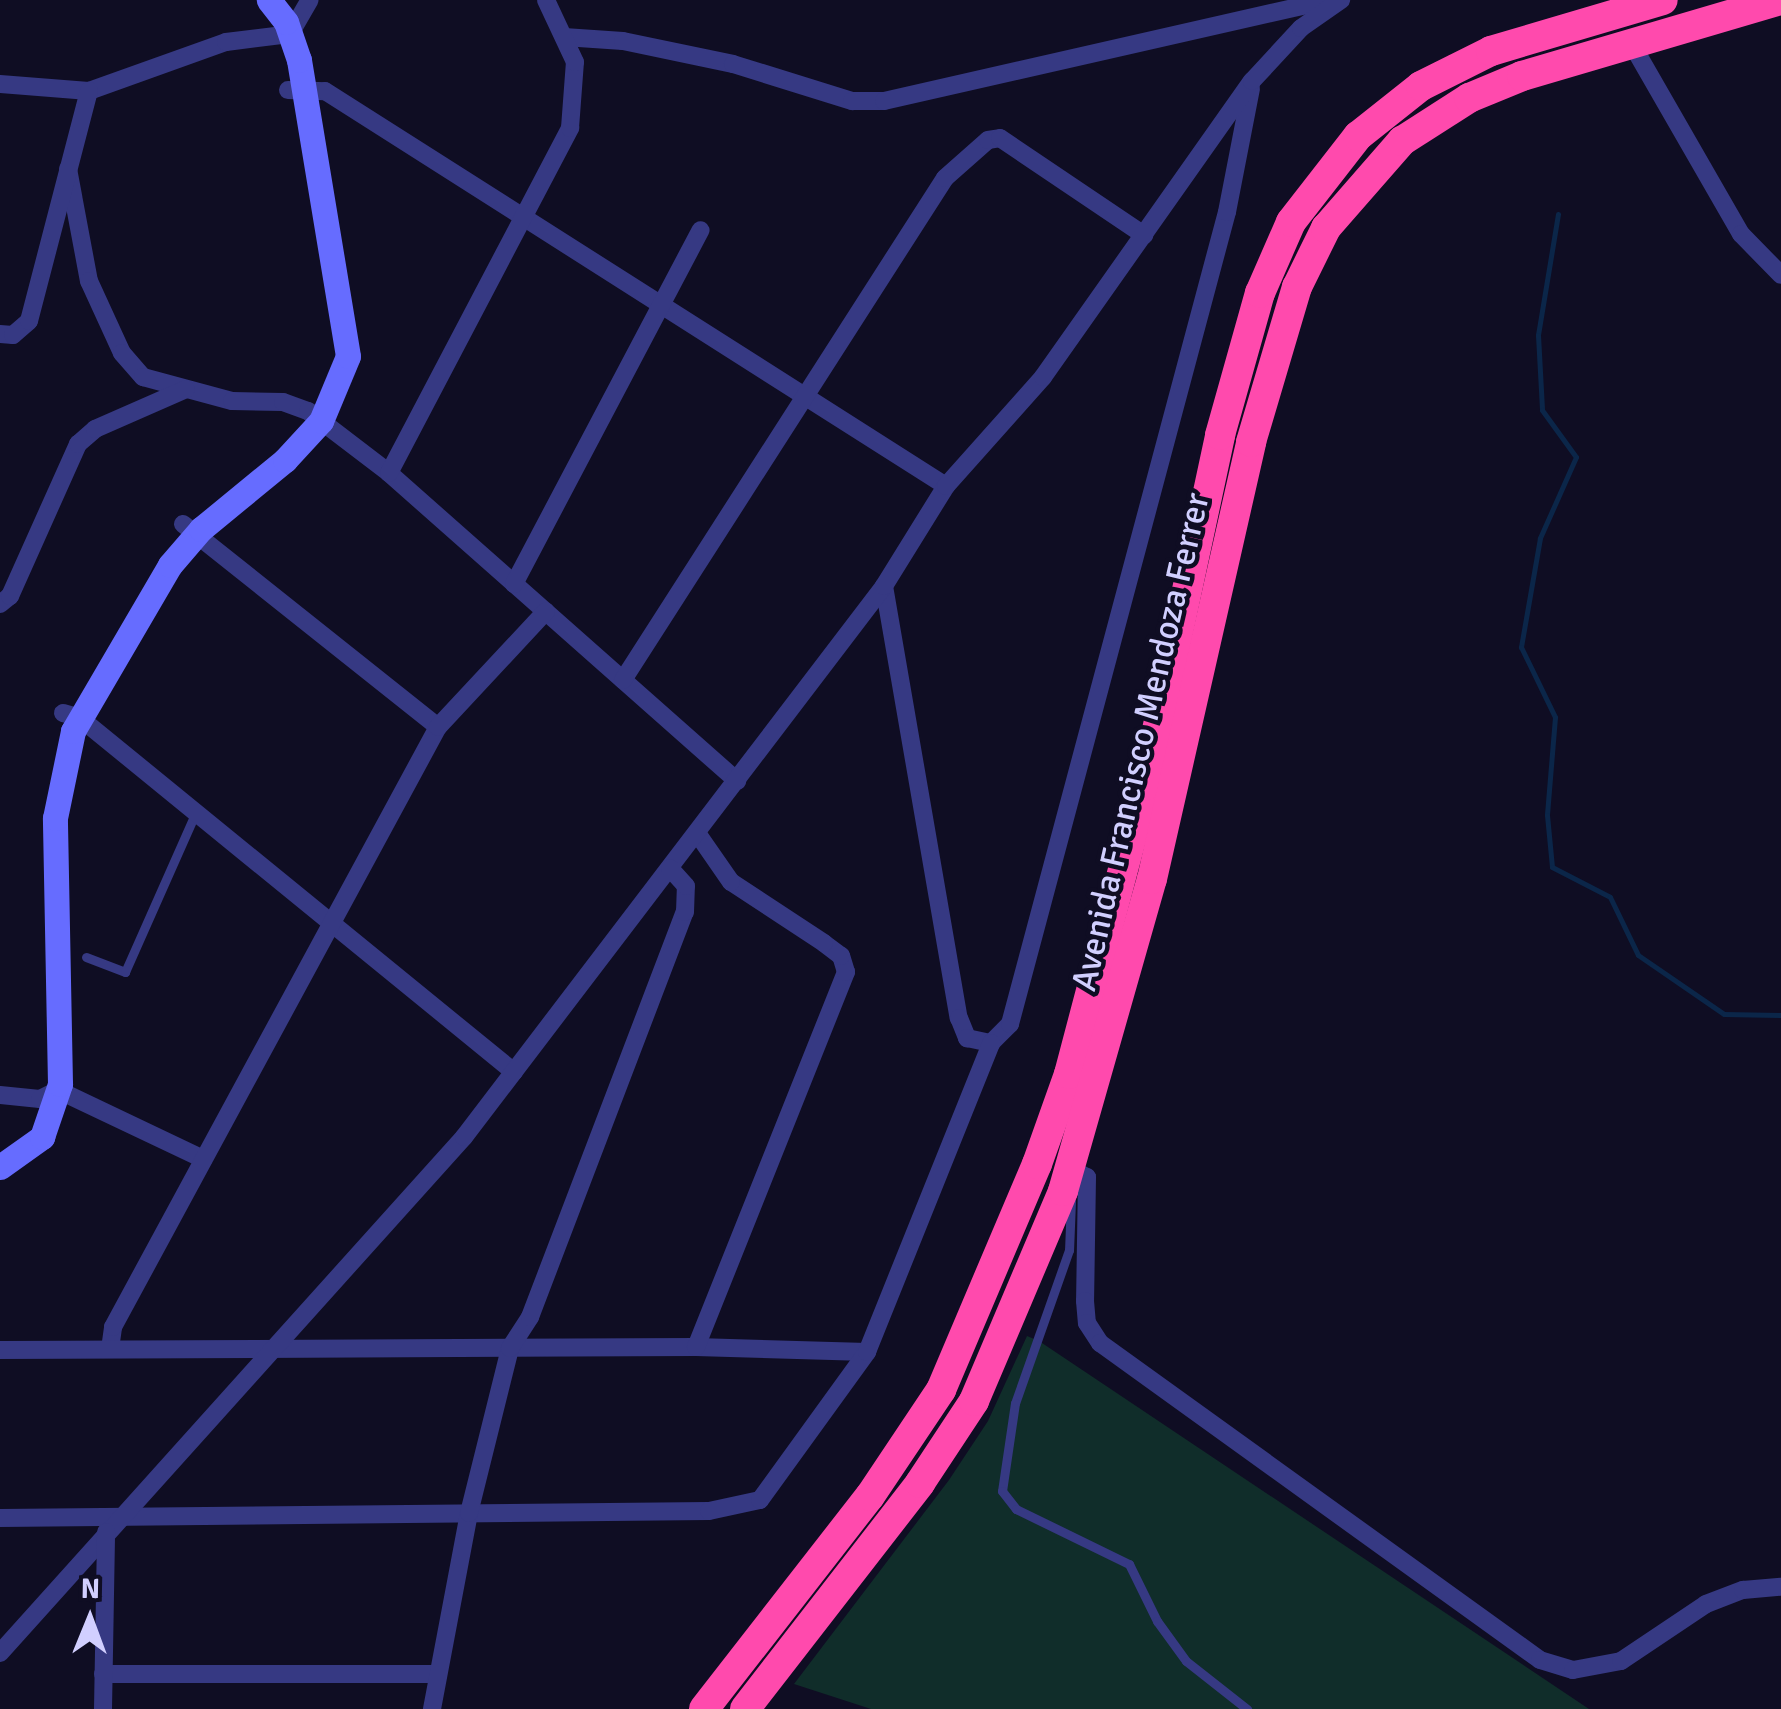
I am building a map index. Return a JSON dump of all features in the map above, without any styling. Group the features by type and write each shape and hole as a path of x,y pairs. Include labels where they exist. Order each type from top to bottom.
{"highway":[{"name":"Avenida Francisco Mendoza Ferrer","path":"745,1709 920,1483 974,1401 1067,1180 1188,737 1260,292 1290,222 1358,136 1458,65 1663,0"},
{"name":"Avenida Francisco Mendoza Ferrer","path":"704,1709 870,1496 940,1390 1037,1164 1068,1074 1236,438 1311,254 1376,165 1470,98 1522,76 1634,48 1714,11 1781,0"},
{"path":"1037,1164 1067,1180"}],"street":[{"path":"248,0 282,35"},
{"path":"0,1167 42,1137 49,1094 39,817 72,716 157,555 315,416 332,354 296,90 269,0"},
{"path":"0,84 88,91 226,42 282,35 310,0"},
{"path":"389,473 570,128 575,62 546,0"},
{"path":"564,37 623,41 732,64 852,101 884,102 1327,0"},
{"path":"0,1653 464,1138 884,586 946,486 1043,377 1252,81 1300,28 1341,0"},
{"path":"1634,48 1741,234 1781,275"},
{"path":"0,1518 113,1525 740,1508 760,1500 867,1352 991,1043 1010,1024 1228,212 1252,81"},
{"path":"296,90 324,90 807,392 946,486"},
{"path":"0,334 13,335 29,321 88,91"},
{"path":"623,680 945,178 988,140 1000,138 1144,235"},
{"path":"68,169 89,281 105,320 142,378 315,416 389,473 736,781"},
{"path":"514,584 660,300 701,230"},
{"path":"0,604 10,596 78,444 95,430 186,389"},
{"path":"190,528 438,728"},
{"path":"884,586 959,1018 967,1038 991,1043"},
{"path":"110,1350 113,1327 330,920 438,728 546,611"},
{"path":"72,716 196,812 514,1072"},
{"path":"696,1347 846,972 841,956 730,882 697,833"},
{"path":"432,1709 469,1513 510,1348 530,1318 685,912 686,886 670,868"},
{"path":"1,1090 49,1094 202,1159"},
{"path":"0,1148 30,1126 49,1094"},
{"path":"1067,1180 1087,1177 1085,1301 1087,1323 1100,1343 1540,1660 1573,1670 1621,1662 1706,1604 1743,1590 1781,1588"},
{"path":"0,1350 696,1347 867,1352"},
{"path":"103,1709 113,1525"},
{"path":"103,1674 438,1674"}],"lane":[{"path":"86,957 125,972 196,812"},
{"path":"1067,1180 1072,1215 1068,1250 1016,1403 1002,1491 1016,1509 1054,1530 1116,1552 1186,1661 1247,1709"}],"green space":[{"path":"1027,1336 1589,1709 871,1709 794,1684 949,1480 988,1421"}],"waterway":[{"path":"1558,214 1538,335 1542,410 1576,457 1540,538 1521,647 1555,717 1547,815 1552,867 1610,897 1638,955 1724,1014 1781,1015"}]}
